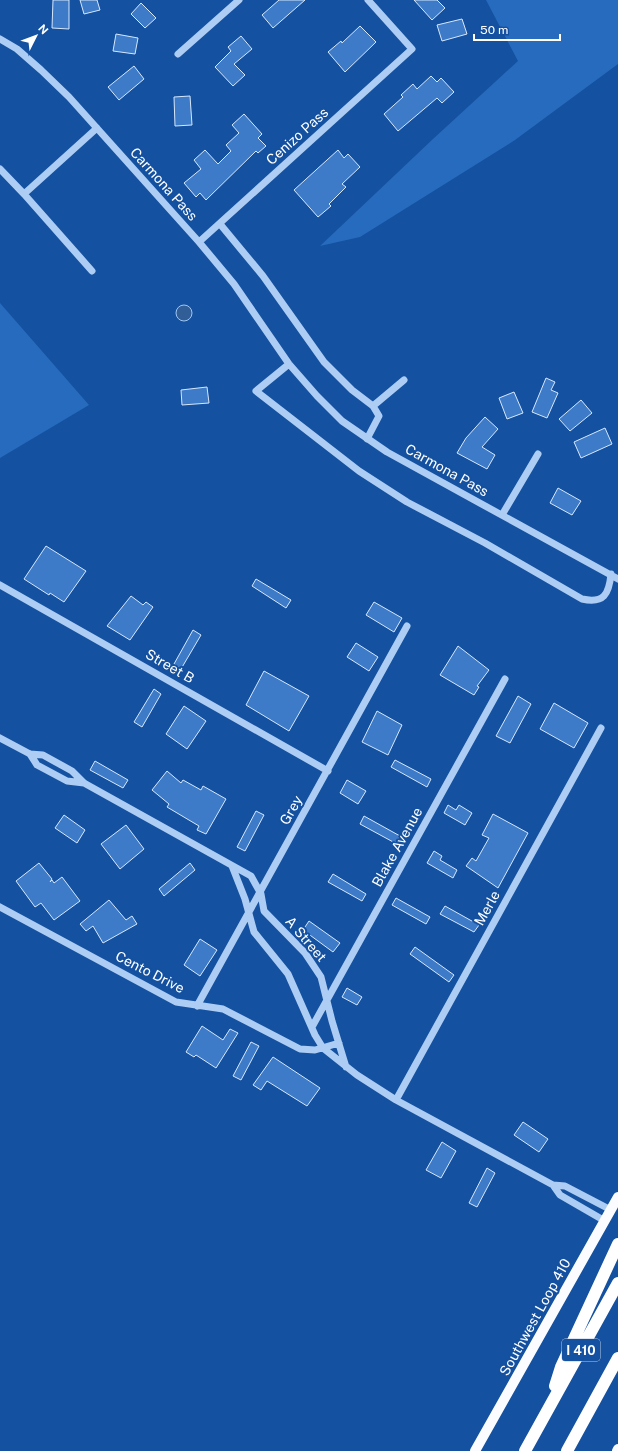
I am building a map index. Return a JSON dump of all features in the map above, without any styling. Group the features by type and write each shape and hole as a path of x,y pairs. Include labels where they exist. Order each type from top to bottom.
{"highway":[{"path":"544,1417 561,1367 618,1244"},
{"name":"I 410","path":"525,1451 618,1283"},
{"name":"I 410","path":"567,1451 618,1358"}],"main road":[{"name":"Southwest Loop 410","path":"475,1451 618,1197"}],"street":[{"path":"178,54 240,0"},
{"name":"Cenizo Pass","path":"199,242 412,49 368,0"},
{"name":"Carmona Pass","path":"0,39 17,50 41,70 97,128 199,242 234,284 289,364 317,396 342,421 367,439 618,578"},
{"path":"24,194 97,128"},
{"path":"0,170 24,194 92,271"},
{"path":"220,224 263,276 324,362 352,390 374,406 379,416 367,439"},
{"path":"289,364 256,391 359,471 407,502 485,543 582,599 592,602 604,597 610,585 611,574"},
{"path":"374,406 404,380"},
{"path":"502,515 538,454"},
{"name":"Street B","path":"0,585 328,771"},
{"name":"Grey","path":"197,1006 408,626"},
{"name":"Blake Avenue","path":"312,1027 505,679"},
{"name":"Merle","path":"396,1100 601,728"},
{"name":"A Street","path":"0,738 30,754 43,755 72,771 84,783 251,876 260,894 264,910 314,965 321,977 346,1067"},
{"name":"A Street","path":"30,754 37,765 67,781 84,783"},
{"path":"232,866 245,899 248,916 254,932 261,943 288,974 323,1048 346,1067 396,1100 553,1185 565,1186 611,1210"},
{"name":"Cento Drive","path":"0,906 176,1002 223,1009 300,1049 315,1050 339,1043"},
{"path":"553,1185 560,1195 605,1221"}],"shaded area":[{"path":"486,0 618,0 618,64 515,140 360,237 320,246 518,61"},
{"path":"0,303 89,405 0,458"},
{"path":"184,305 190,307 192,313 190,319 184,321 178,319 176,313 178,307"}],"building":[{"path":"53,0 69,0 69,29 52,28"},
{"path":"80,0 97,0 100,10 84,14"},
{"path":"279,0 305,0 273,28 262,15"},
{"path":"414,0 437,0 445,8 432,20"},
{"path":"141,3 156,18 145,28 131,14"},
{"path":"462,19 467,34 442,41 437,25"},
{"path":"360,26 376,42 345,72 328,52 341,41 342,43"},
{"path":"116,34 138,38 135,54 113,51"},
{"path":"241,36 252,49 234,64 245,75 233,86 215,67 231,51 228,47"},
{"path":"134,66 144,79 119,100 108,87"},
{"path":"431,76 437,82 441,78 454,92 442,103 437,98 398,131 384,114 403,97 401,95 413,84 417,89"},
{"path":"190,96 192,125 175,126 174,97"},
{"path":"244,114 262,134 258,138 266,146 258,153 256,151 206,200 200,193 196,197 184,183 201,169 194,160 205,150 218,164 231,151 226,145 239,133 232,125"},
{"path":"338,150 344,158 348,154 360,167 342,184 346,187 329,204 331,206 318,217 294,190"},
{"path":"546,378 555,382 551,390 558,393 547,418 532,412"},
{"path":"207,387 209,403 182,405 181,390"},
{"path":"514,392 523,413 507,419 499,398"},
{"path":"581,400 592,413 570,431 559,419"},
{"path":"485,417 498,429 482,447 495,455 487,469 457,453 466,438"},
{"path":"605,428 612,444 581,458 574,442"},
{"path":"558,488 581,501 572,515 550,503"},
{"path":"46,546 86,571 64,602 50,593 49,595 24,579"},
{"path":"256,579 291,600 286,608 252,586"},
{"path":"131,596 143,605 146,602 153,607 130,640 107,626"},
{"path":"374,602 402,618 394,632 366,615"},
{"path":"193,630 201,635 181,669 174,664"},
{"path":"356,643 378,657 369,671 347,657"},
{"path":"458,646 489,670 477,686 479,687 474,695 440,675"},
{"path":"264,671 309,696 289,731 246,705"},
{"path":"154,689 161,694 142,727 134,722"},
{"path":"518,696 531,704 510,743 496,736"},
{"path":"554,703 588,723 574,748 540,729"},
{"path":"184,706 206,721 187,749 166,734"},
{"path":"377,711 402,725 388,755 362,742"},
{"path":"395,760 431,779 427,787 391,767"},
{"path":"95,761 128,780 123,788 90,770"},
{"path":"167,771 181,783 183,780 201,790 203,786 226,799 206,834 197,830 199,826 167,807 169,804 152,790"},
{"path":"347,780 366,791 358,804 340,793"},
{"path":"448,805 456,810 459,805 472,813 465,825 444,813"},
{"path":"256,811 264,815 245,851 237,847"},
{"path":"493,814 528,833 498,888 466,866 472,858 476,861 489,838 482,835"},
{"path":"64,815 85,830 77,843 55,828"},
{"path":"364,816 400,836 395,843 360,824"},
{"path":"126,825 144,849 120,869 101,844"},
{"path":"434,851 442,856 440,860 457,870 453,878 427,863"},
{"path":"39,863 52,879 50,882 52,880 54,883 62,877 80,901 54,920 41,903 35,907 16,881"},
{"path":"190,863 195,870 164,896 159,889"},
{"path":"333,874 366,894 362,901 328,882"},
{"path":"396,898 430,917 426,924 392,905"},
{"path":"109,900 126,920 132,916 137,924 103,943 93,926 86,931 80,924"},
{"path":"445,906 479,925 474,932 440,914"},
{"path":"309,921 340,943 333,952 303,930"},
{"path":"200,939 217,950 200,976 184,965"},
{"path":"415,947 454,975 449,982 410,954"},
{"path":"347,988 362,997 357,1005 342,997"},
{"path":"202,1026 223,1040 230,1029 238,1033 216,1068 196,1055 194,1057 186,1052"},
{"path":"251,1042 259,1046 241,1080 233,1076"},
{"path":"273,1057 320,1088 307,1106 267,1081 261,1090 253,1085"},
{"path":"523,1122 548,1139 539,1152 514,1135"},
{"path":"442,1142 456,1151 441,1178 426,1170"},
{"path":"487,1168 495,1173 477,1207 469,1203"}]}
